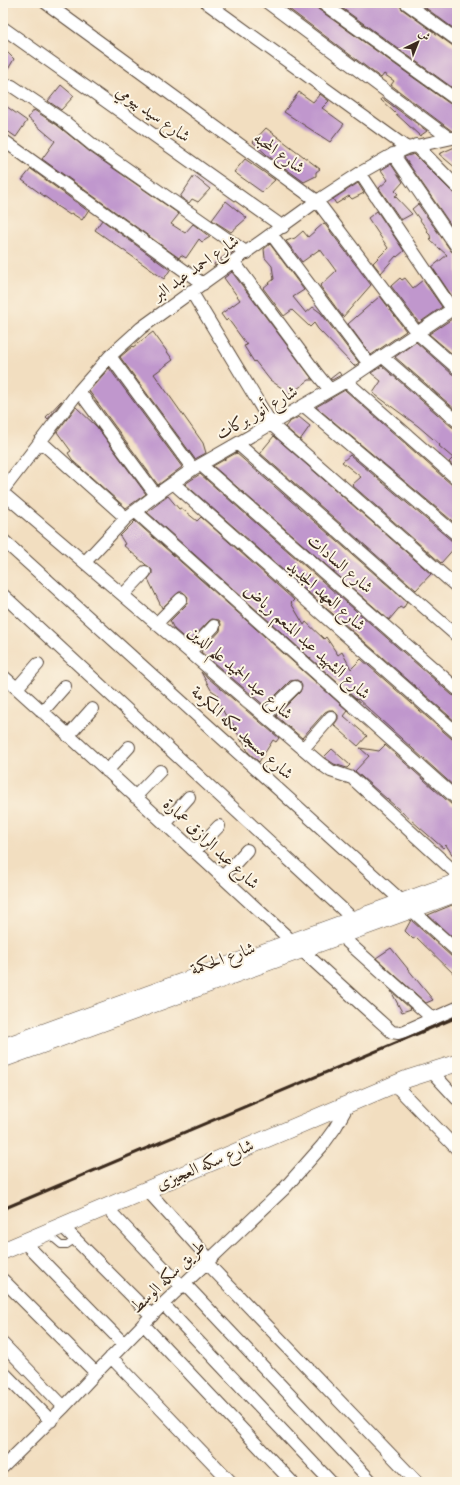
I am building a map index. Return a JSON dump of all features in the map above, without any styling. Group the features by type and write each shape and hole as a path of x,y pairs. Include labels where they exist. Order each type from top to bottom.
{"main road":[{"name":"شارع سكه العجيزى","path":"3,1251 401,1082 457,1063"},
{"name":"شارع سكه العجيزى","path":"3,1239 369,1085 388,1081 401,1082"}],"street":[{"name":"شارع المحبه","path":"46,3 317,202 417,333 457,368"},
{"path":"207,3 412,147 457,187"},
{"path":"268,3 453,138"},
{"path":"322,3 457,100"},
{"path":"406,3 457,40"},
{"name":"شارع سيد بيومي","path":"3,28 282,227"},
{"path":"12,86 61,119 94,146 247,253"},
{"name":"شارع احمد عبد البر","path":"3,491 79,391 110,356 141,328 191,291 360,173 393,154 412,147 453,138"},
{"path":"3,140 202,284"},
{"path":"393,154 457,247"},
{"path":"360,173 456,310"},
{"path":"272,235 370,364"},
{"path":"234,262 330,390"},
{"path":"191,291 272,424 457,587"},
{"name":"شارع أنور بركات","path":"85,562 130,514 173,483 197,467 346,381 417,333 456,310"},
{"name":"شارع السادات","path":"110,356 197,467 457,689"},
{"path":"382,356 457,421"},
{"path":"346,381 457,479"},
{"path":"79,391 156,495"},
{"path":"304,406 457,535"},
{"name":"شارع الشهيد عبد المنعم رياض","path":"40,441 130,514 457,799"},
{"path":"238,444 457,636"},
{"name":"شارع العهد الجديد","path":"173,483 457,734"},
{"name":"شارع عبد الحميد علم الدين","path":"3,491 156,624 321,764 331,771 352,778 457,874"},
{"name":"شارع مسجد مكه المكرمة","path":"3,540 457,952"},
{"path":"123,595 145,572"},
{"path":"3,595 352,918"},
{"path":"156,624 181,598"},
{"path":"190,652 214,626"},
{"path":"17,688 38,664"},
{"name":"شارع عبد الرازق عمارة","path":"3,676 195,851 290,941 392,1032 398,1033 432,1018"},
{"path":"42,712 66,686"},
{"path":"265,716 294,686"},
{"path":"68,736 92,709"},
{"path":"303,749 331,717"},
{"path":"107,771 129,747"},
{"path":"135,797 160,771"},
{"path":"165,824 189,798"},
{"path":"195,851 219,826"},
{"path":"223,877 247,850"},
{"name":"شارع الحكمة","path":"3,1060 341,936 457,881"},
{"name":"شارع الحكمة","path":"3,1046 352,918 457,894"},
{"path":"341,936 432,1018 457,1008"},
{"path":"431,1071 457,1099"},
{"path":"401,1082 457,1149"},
{"name":"طريق سكه الوسط","path":"4,1464 51,1421 111,1357 164,1304 283,1190 309,1162 335,1128 348,1104"},
{"path":"147,1190 208,1262 417,1482"},
{"path":"106,1207 184,1285 372,1482"},
{"path":"54,1229 76,1239 292,1482"},
{"path":"24,1242 124,1344"},
{"path":"3,1280 96,1373"},
{"path":"164,1304 331,1482"},
{"path":"3,1344 64,1407"},
{"path":"111,1357 231,1482"},
{"path":"3,1372 51,1421"}],"lane":[{"path":"54,1229 61,1246 68,1245 76,1239"}],"building":[{"path":"281,3 315,3 318,9 453,106 457,107 457,130 452,131 391,85 394,81 384,74 381,78"},
{"path":"335,3 399,3 402,9 453,46 457,47 457,91"},
{"path":"419,3 457,3 457,31"},
{"path":"3,48 14,59 3,78"},
{"path":"61,85 74,96 61,110 48,101"},
{"path":"299,92 313,102 320,94 329,101 322,108 344,124 330,142 284,112"},
{"path":"382,98 427,131 420,136 381,100"},
{"path":"3,104 27,121 16,137 3,128"},
{"path":"34,110 57,125 90,152 179,214 171,224 185,233 193,224 210,237 202,242 199,239 186,258 181,255 179,258 42,159 55,141 28,118"},
{"path":"266,128 320,169 316,172 316,176 304,182 267,155 253,142"},
{"path":"457,146 457,169 439,154"},
{"path":"414,154 452,192 457,194 457,234 404,157"},
{"path":"245,159 275,180 262,192 234,172"},
{"path":"391,164 403,182 395,191 398,194 395,196 412,214 401,220 379,188 388,180 381,170"},
{"path":"31,169 88,211 82,220 71,213 70,215 55,205 22,180"},
{"path":"194,176 210,189 198,202 192,199 189,203 180,197"},
{"path":"358,183 364,193 352,199 349,196 336,204 333,199"},
{"path":"226,201 247,218 231,232 212,220"},
{"path":"418,204 451,251 457,254 457,299 454,299 432,267 447,255 431,241 430,235 427,232 428,231 412,209"},
{"path":"377,211 404,251 397,257 396,256 381,273 373,263 388,248 368,218"},
{"path":"102,220 170,270 164,279 95,230"},
{"path":"324,223 371,285 343,317 320,286 336,271 320,249 302,262 286,241 295,238 303,231 308,237"},
{"path":"270,244 304,290 293,297 306,313 313,307 321,313 359,363 354,366 314,323 310,327 292,310 284,316 263,288 274,279 272,266 265,258 264,249"},
{"path":"231,251 233,252 215,266 214,264"},
{"path":"232,272 313,380 309,380 292,395 270,380 255,361 254,362 244,346 247,345 228,319 226,321 221,314 240,300 224,278"},
{"path":"400,278 402,280 405,278 413,288 423,280 442,307 419,323 391,286"},
{"path":"380,296 406,331 371,355 348,324"},
{"path":"452,319 457,320 457,358 429,334"},
{"path":"153,332 173,360 154,374 203,443 206,453 195,459 120,357"},
{"path":"416,342 452,374 457,375 457,411 395,357"},
{"path":"382,366 452,427 457,428 457,469 449,462 453,458 439,446 440,445 418,426 373,393 381,381 371,373"},
{"path":"109,368 182,467 158,485 89,391"},
{"path":"339,372 341,375 332,380 330,379"},
{"path":"345,390 452,485 457,486 457,525 316,407"},
{"path":"62,401 48,419 46,417"},
{"path":"76,407 97,427 146,494 126,508 74,462 68,453 71,451 57,432"},
{"path":"299,417 310,426 300,440 285,427 289,422"},
{"path":"274,436 431,574 416,590 260,453"},
{"path":"236,453 407,602 403,609 400,607 389,620 213,466"},
{"path":"350,455 452,541 457,542 457,545 441,563 352,485 361,477 342,462"},
{"path":"200,474 452,695 457,697 457,723 185,484"},
{"path":"168,496 179,509 181,508 197,521 201,517 294,600 291,603 304,625 306,622 324,639 326,637 338,655 342,652 351,669 361,659 452,739 457,740 457,789 147,512"},
{"path":"135,521 348,711 344,716 367,736 358,746 334,725 338,719 338,715 333,710 325,712 302,738 276,716 300,692 302,686 297,680 290,681 265,706 201,652 220,631 221,624 219,620 212,619 209,621 189,642 174,629 170,621 187,604 188,597 183,592 179,592 162,608 148,579 152,574 152,570 123,545 125,544 120,536"},
{"path":"201,672 279,738 276,742 273,740 259,762 248,752 243,740 242,742 232,722 230,724 219,703 217,694 211,690"},
{"path":"385,745 452,805 457,806 457,862 446,845 443,848 355,771 369,756 360,748 379,751"},
{"path":"332,749 350,765 347,768 334,764 324,757"},
{"path":"452,905 457,910 457,938 455,940 428,915"},
{"path":"411,920 452,957 457,958 457,977 416,937 413,939 405,931"},
{"path":"391,948 433,1000 426,1003 376,958"},
{"path":"391,991 411,1009 402,1012"}],"railway":[{"path":"3,1209 457,1017"}]}
